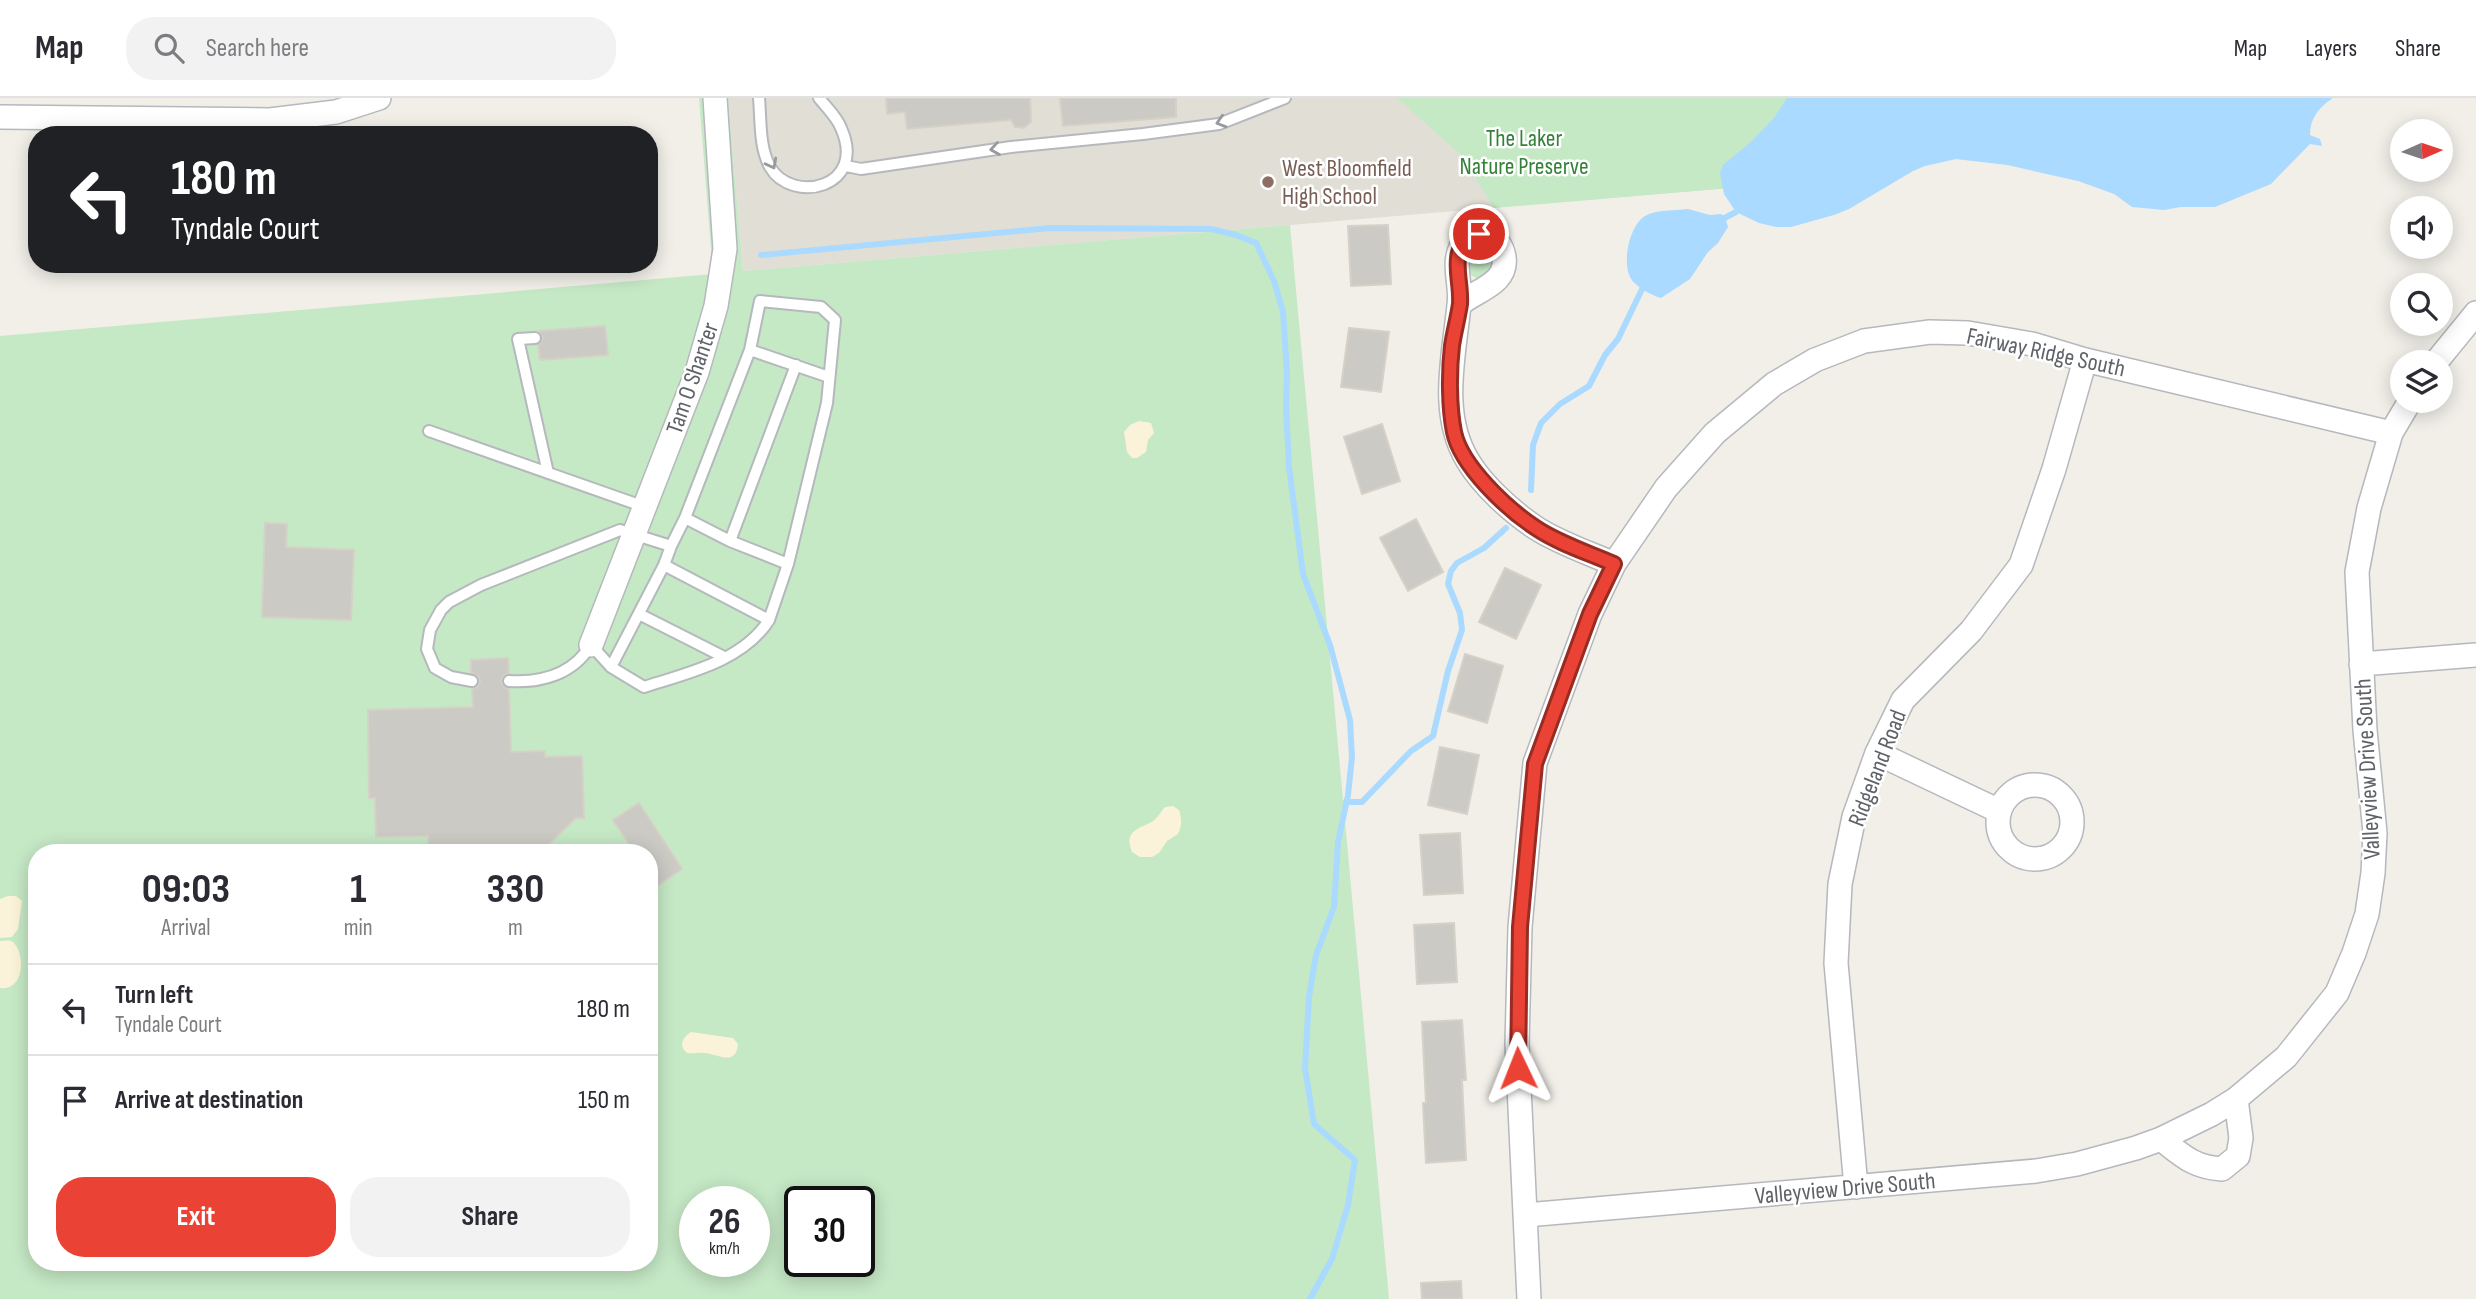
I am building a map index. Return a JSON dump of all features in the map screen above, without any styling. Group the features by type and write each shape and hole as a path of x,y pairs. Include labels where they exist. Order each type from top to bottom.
{"street":[{"path":"0,117 270,120 336,111 379,98"},
{"name":"Tam O Shanter","path":"591,645 697,372 716,306 725,249 715,98"},
{"path":"1460,304 1452,348 1450,380 1454,433 1467,460 1484,484 1536,528 1614,564"},
{"path":"2446,350 2476,313"},
{"name":"Fairway Ridge South","path":"1529,1299 1517,1044 1520,927 1535,764 1590,614 1614,564 1666,488 1715,433 1774,384 1815,360 1864,341 1943,332 1968,333 2020,342 2391,433"},
{"name":"Ridgeland Road","path":"1856,1187 1836,963 1840,884 1854,817 1877,753 1903,700 1970,631 2021,565 2054,469 2085,360"},
{"name":"Valleyview Drive South","path":"1526,1215 2036,1171 2102,1158 2161,1139 2212,1114 2236,1099 2286,1057 2337,993 2367,914 2375,833 2365,730 2357,572 2369,508 2391,433 2403,413"},
{"path":"2361,664 2476,655"},
{"path":"1877,753 1999,811"},
{"path":"2161,1139 2204,1168 2222,1169 2238,1156 2241,1138 2236,1099"}],"lane":[{"path":"759,98 763,143 770,167 785,182 804,187 825,184 840,174 846,166 847,153 841,127 819,98"},
{"path":"846,166 862,169 1011,147 1219,124 1285,98"},
{"path":"509,681 525,682 554,675 575,665 591,645 611,667 644,687 706,668 759,636 769,620 788,564 827,403 835,320 821,307 760,302 750,350 685,518 611,667"},
{"path":"535,338 518,339 548,473"},
{"path":"750,350 829,377"},
{"path":"730,541 796,365"},
{"path":"429,432 645,507"},
{"path":"685,518 730,541 788,564"},
{"path":"472,681 451,677 435,668 427,649 430,631 441,610 449,602 481,585 621,530 671,546"},
{"path":"664,565 769,620"},
{"path":"639,614 724,657"}],"shaded area":[{"name":"West Bloomfield High School","path":"728,98 1878,98 1884,175 743,271"}],"green space":[{"path":"699,98 728,98 743,271 1290,225 1389,1299 0,1299 0,336 713,274"},
{"name":"The Laker Nature Preserve","path":"1397,98 1878,98 1884,175 1494,208 1461,155"},
{"path":"1480,246 1491,251 1496,262 1491,273 1480,278 1469,273 1464,262 1469,251"}],"sand":[{"path":"1139,421 1151,423 1154,433 1148,440 1146,452 1132,458 1127,452 1124,432"},
{"path":"1173,806 1179,810 1181,816 1178,834 1152,857 1140,857 1132,852 1130,839 1134,831 1155,820 1165,807"},
{"path":"16,896 22,901 18,929 12,937 0,938 0,899"},
{"path":"0,941 10,941 15,945 19,951 21,968 15,983 0,988"},
{"path":"691,1032 733,1038 738,1044 737,1051 730,1057 687,1053 683,1042"}],"water":[{"path":"1787,98 2333,98 2320,109 2312,123 2310,135 2320,139 2322,146 2310,144 2271,184 2215,207 2164,210 2132,207 2114,194 2078,181 2007,165 1956,159 1913,171 1834,215 1791,227 1776,227 1759,223 1736,212 1724,194 1720,173 1723,165 1774,118"},
{"path":"1688,209 1710,215 1721,214 1728,227 1690,279 1661,298 1648,293 1632,281 1628,270 1627,253 1635,227 1650,214"}],"building":[{"path":"886,98 1030,98 1031,122 1024,128 1015,127 1011,120 907,129 905,112 887,114"},
{"path":"1060,98 1176,98 1176,117 1063,126"},
{"path":"1388,225 1391,284 1351,286 1348,226"},
{"path":"605,326 608,355 540,360 538,345 543,338 539,331"},
{"path":"1349,328 1389,332 1381,392 1341,387"},
{"path":"1382,424 1400,481 1362,494 1344,437"},
{"path":"1416,519 1443,572 1408,591 1380,538"},
{"path":"265,523 287,524 286,547 354,550 351,620 262,617"},
{"path":"1505,568 1541,585 1516,639 1479,622"},
{"path":"1465,654 1503,666 1487,723 1448,711"},
{"path":"508,658 509,673 503,676 501,682 509,689 511,752 545,751 545,757 582,756 584,818 576,818 549,844 428,844 428,836 376,837 375,798 369,798 368,710 473,707 472,689 480,682 478,676 471,673 471,660"},
{"path":"1440,747 1479,755 1467,814 1428,805"},
{"path":"639,803 682,869 658,885 658,844 629,844 613,820"},
{"path":"1460,833 1463,893 1424,895 1420,835"},
{"path":"1454,923 1457,982 1417,984 1414,925"},
{"path":"1462,1020 1466,1080 1462,1080 1466,1160 1426,1163 1422,1022"},
{"path":"1461,1281 1462,1299 1422,1299 1421,1283"}],"waterway":[{"path":"1719,221 1736,212"},
{"path":"761,255 1050,228 1211,229 1256,243 1274,281 1283,312 1289,467 1303,574 1330,645 1350,720 1352,757 1348,795 1338,842 1334,907 1316,955 1309,997 1305,1068 1314,1124 1355,1160 1348,1205 1332,1259 1310,1299"},
{"path":"1531,490 1533,445 1541,423 1560,404 1589,386 1605,355 1618,339 1645,283"},
{"path":"1346,802 1362,802 1411,751 1433,736 1448,671 1462,630 1460,613 1448,584 1451,571 1457,563 1484,548 1506,528"}],"place":[{"name":"West Bloomfield High School","path":"1268,182"}],"route":[{"path":"1479,234 1470,237 1462,245 1457,259 1460,304 1452,348 1450,380 1454,433 1467,460 1484,484 1536,528 1614,564 1590,614 1535,764 1520,927 1518,1068"}]}
